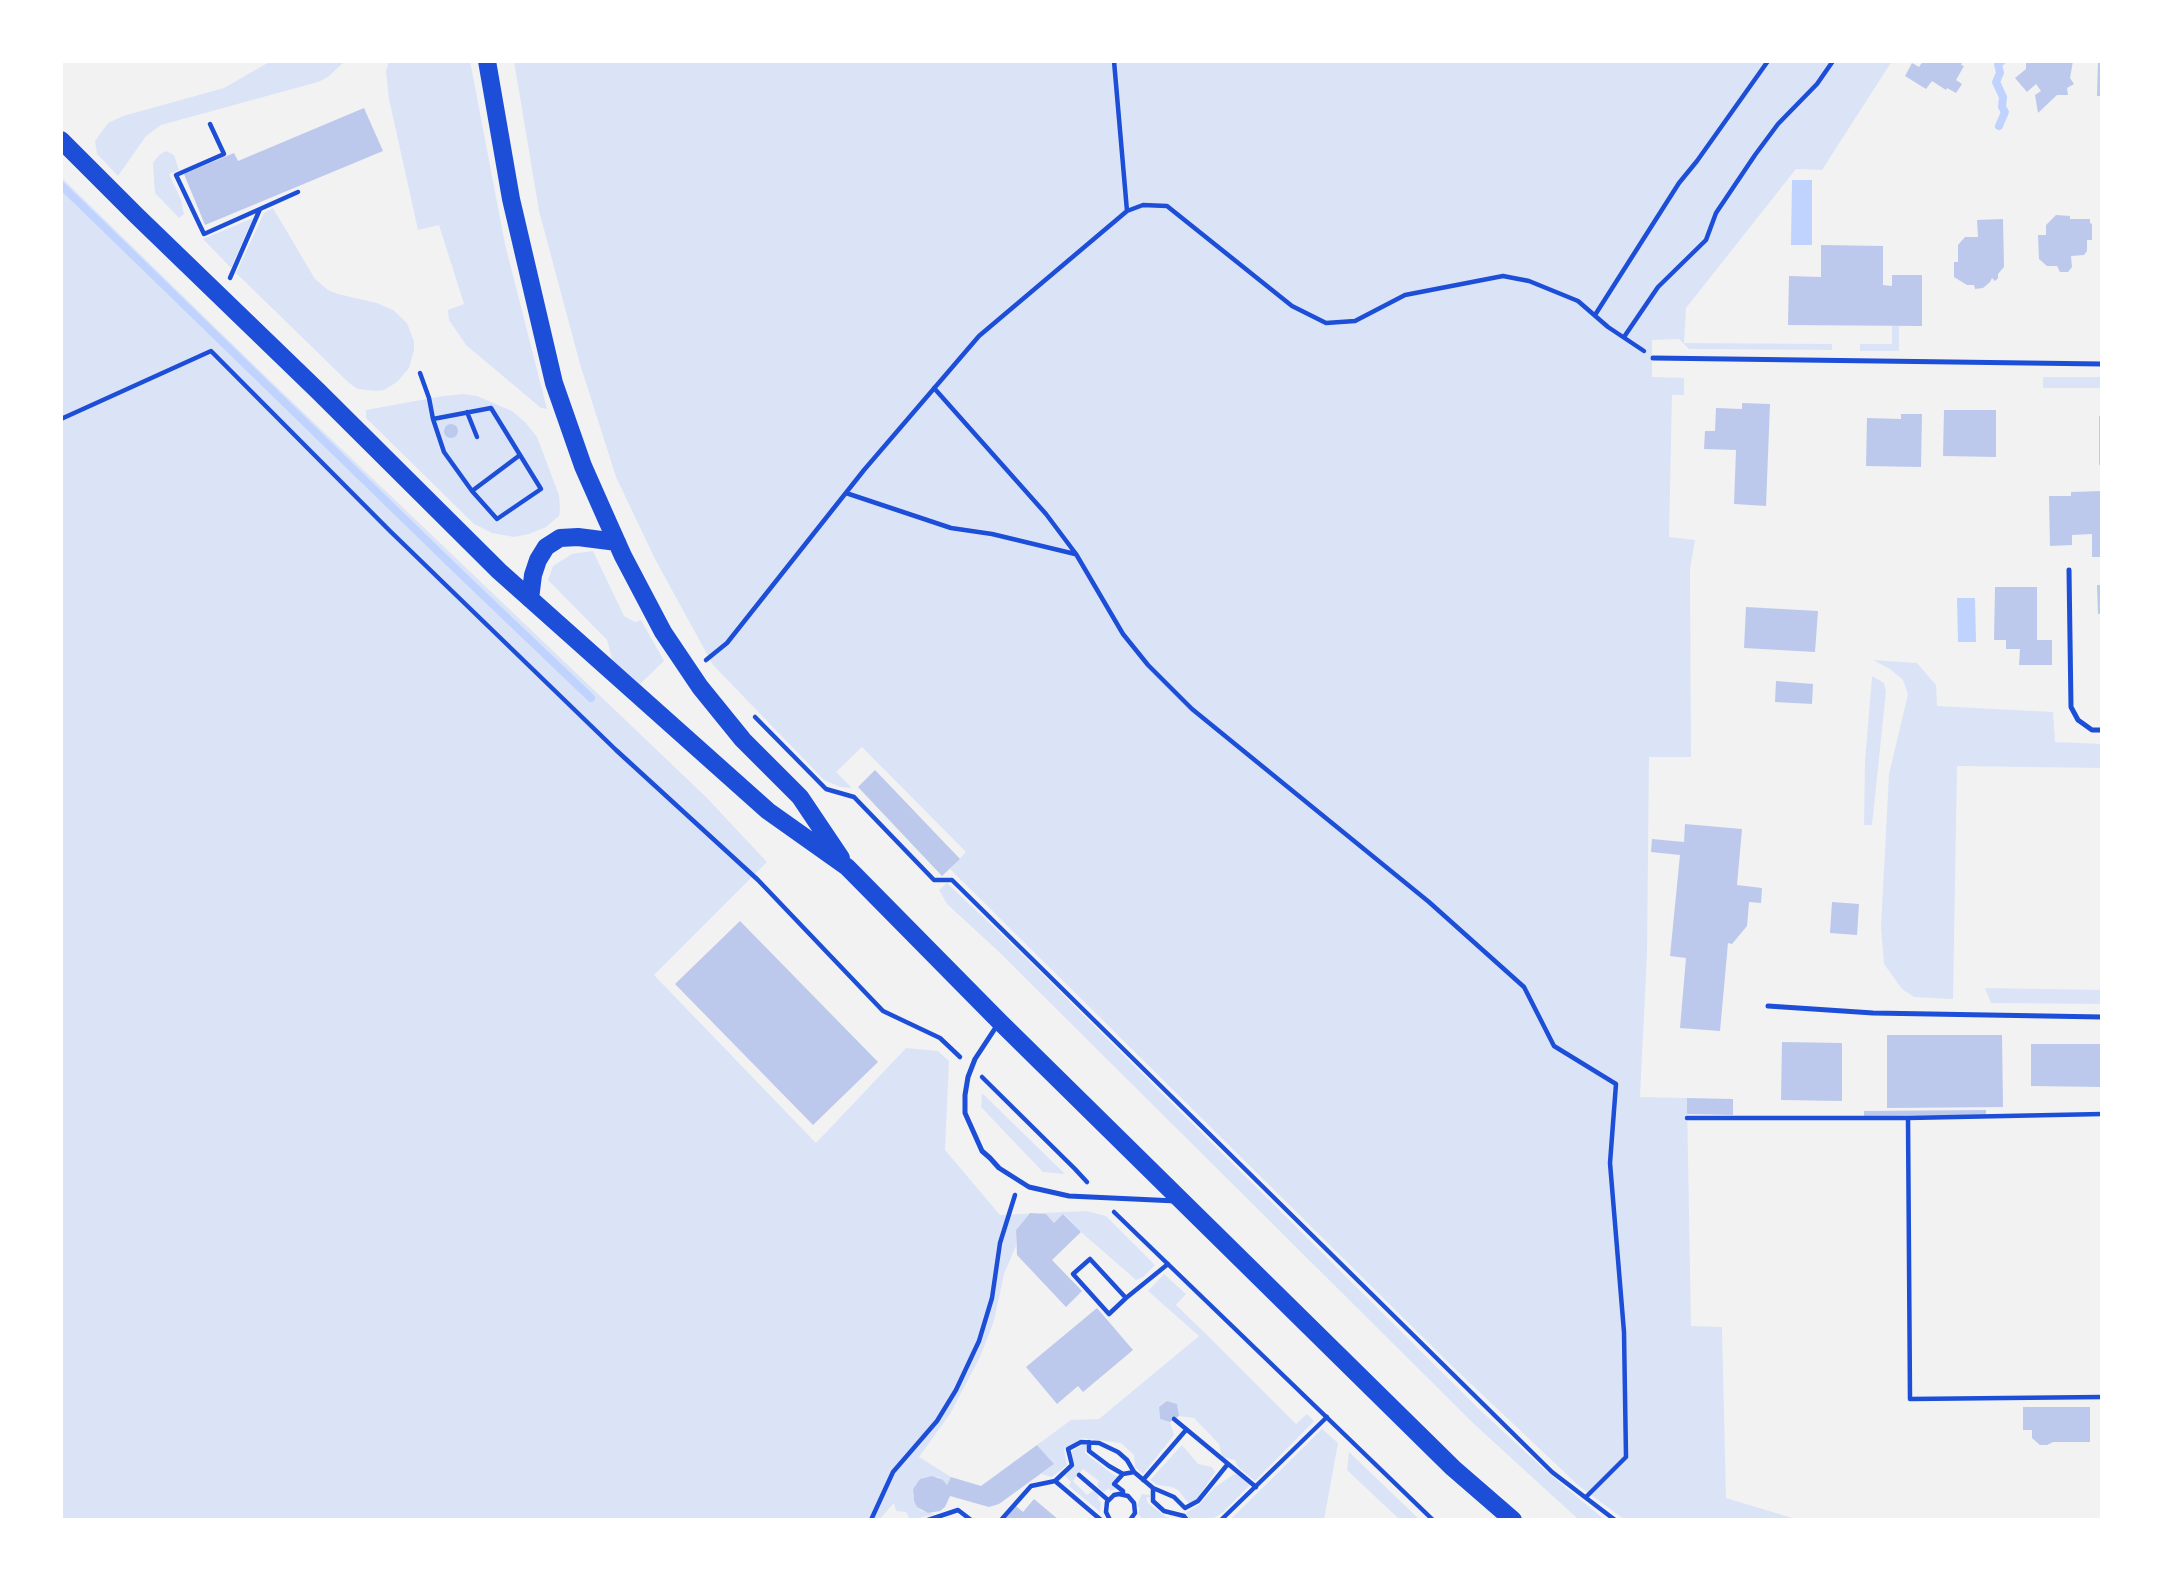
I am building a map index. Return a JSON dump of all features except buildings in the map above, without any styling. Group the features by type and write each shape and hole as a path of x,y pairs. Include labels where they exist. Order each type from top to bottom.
{"main road":[{"path":"487,61 511,199 554,383 583,466 617,542 663,632 701,687 744,740 800,797 847,867"},
{"path":"61,140 499,571 768,811 847,867 999,1021 1453,1468 1513,1520"},
{"path":"530,599 533,575 546,547 560,538 578,537 617,542"}],"lane":[{"path":"1654,358 2102,364"},
{"path":"2069,570 2071,707 2078,720 2092,730 2102,730"},
{"path":"1768,1006 1873,1013 2102,1017"},
{"path":"999,1021 975,1059 965,1095 965,1113 982,1151 999,1168 1029,1187 1069,1196 1183,1201"}],"path":[{"path":"1114,61 1127,211"},
{"path":"1595,315 1679,183 1768,61"},
{"path":"1623,337 1658,287 1706,240 1716,213 1755,155 1778,124 1817,84 1833,61"},
{"path":"210,124 224,154 176,175 204,234 298,192"},
{"path":"705,661 727,643 846,493 979,336 1127,211 1143,205 1167,206 1292,306 1326,323 1355,321 1405,295 1503,276 1529,281 1578,301 1654,358"},
{"path":"221,298 260,209"},
{"path":"61,419 211,351 498,636 616,750 758,880"},
{"path":"421,373 433,419 444,452 472,491 497,519 541,489 491,408 433,419"},
{"path":"934,388 1046,514 1076,554 1124,634 1148,666 1192,709 1429,902 1524,987 1554,1046 1616,1084 1610,1163 1624,1332 1626,1457 1586,1497"},
{"path":"467,412 477,437"},
{"path":"472,491 520,456"},
{"path":"846,493 951,528 992,534 1076,554"},
{"path":"699,651 710,670"},
{"path":"752,715 826,789 854,797 934,880 952,880 1552,1472 1615,1520"},
{"path":"1687,1118 1908,1118 2102,1114"},
{"path":"1908,1118 1910,1399 2102,1397"},
{"path":"871,1520 893,1472 937,1421 956,1390 979,1341 992,1298 1000,1242 1020,1180"},
{"path":"1126,1298 1090,1259 1073,1274 1109,1314 1168,1264"},
{"path":"1221,1520 1327,1417"},
{"path":"1174,1419 1256,1487"},
{"path":"1143,1480 1186,1430"},
{"path":"1001,1520 1031,1486 1055,1481 1072,1465 1068,1449 1081,1442 1099,1443 1118,1452 1143,1480 1153,1488 1174,1497 1185,1508 1186,1518 1164,1511 1153,1501 1153,1488"},
{"path":"1089,1442 1090,1451 1123,1474"},
{"path":"1185,1508 1198,1501 1227,1465"},
{"path":"1130,1520 1135,1513 1134,1503 1114,1484 1123,1474 1134,1472"},
{"path":"1079,1475 1108,1500"},
{"path":"1055,1481 1101,1520"},
{"path":"1111,1520 1106,1512 1108,1500 1114,1495 1124,1494"},
{"path":"928,1520 958,1510 971,1520"}],"shaded area":[{"path":"271,61 345,61 328,77 318,82 161,125 146,136 118,176 97,154 95,141 108,123 123,116 224,88"},
{"path":"389,61 470,61 505,244 547,409 541,408 466,345 449,320 448,310 464,304 439,225 418,230 389,99 386,71"},
{"path":"514,61 1892,61 1822,170 1796,169 1686,308 1684,343 1832,344 1832,350 1689,349 1679,339 1652,340 1652,377 1684,378 1684,395 1672,395 1669,537 1695,540 1690,569 1691,757 1649,757 1647,954 1640,1097 1687,1098 1691,1326 1722,1327 1726,1498 1799,1520 1625,1520 1579,1486 1452,1366 950,869 966,852 862,747 836,772 852,788 840,787 824,780 713,665 655,559 616,477 580,364 539,211"},
{"path":"166,151 174,155 179,170 169,174 181,200 184,214 179,218 155,193 153,163"},
{"path":"61,177 706,797 767,862 654,975 816,1143 906,1048 938,1051 949,1061 945,1150 1000,1215 1029,1214 1016,1230 1016,1246 1004,1274 994,1321 980,1357 950,1414 919,1457 951,1477 947,1485 938,1477 926,1477 913,1489 917,1507 935,1514 910,1520 906,1512 896,1511 894,1503 879,1520 61,1520"},
{"path":"273,208 315,279 328,290 338,294 377,303 393,310 407,323 414,341 414,350 409,368 397,382 384,390 375,391 358,389 349,383 236,273 264,213"},
{"path":"253,218 231,268 203,239"},
{"path":"1892,326 1899,326 1899,351 1860,351 1860,344 1892,344"},
{"path":"2043,377 2102,377 2102,388 2043,388"},
{"path":"463,394 477,396 512,411 537,437 559,495 559,516 546,527 514,537 492,533 474,524 366,418 366,410"},
{"path":"593,551 624,616 635,622 641,620 664,661 640,684 613,662 607,640 548,580 553,566 572,554"},
{"path":"1873,660 1917,663 1936,685 1937,706 2053,712 2055,742 2102,744 2102,768 1957,766 1953,999 1914,997 1902,989 1884,964 1881,927 1889,774 1908,694 1903,680"},
{"path":"1872,676 1884,683 1886,692 1872,825 1864,825 1865,762"},
{"path":"947,883 1019,951 1479,1409 1546,1471 1605,1520 1579,1520 1474,1424 997,950 947,904 939,890"},
{"path":"1985,988 2102,990 2102,1004 1991,1003"},
{"path":"982,1093 1065,1174 1043,1172 981,1107"},
{"path":"1087,1211 1106,1216 1155,1265 1136,1280 1064,1214 1054,1223 1046,1214 1036,1213"},
{"path":"1164,1274 1186,1294 1176,1305 1296,1424 1307,1414 1314,1421 1255,1481 1238,1467 1235,1460 1222,1457 1219,1444 1194,1418 1179,1416 1177,1404 1167,1401 1159,1407 1160,1419 1170,1422 1174,1435 1143,1474 1135,1467 1134,1455 1121,1443 1082,1438 1064,1449 1067,1465 1052,1477 1041,1474 1054,1464 1037,1445 1071,1420 1099,1419 1199,1336 1148,1291"},
{"path":"1322,1429 1338,1443 1324,1520 1230,1520"},
{"path":"1087,1445 1085,1453 1115,1476 1119,1475 1111,1484 1116,1489 1110,1491 1109,1488 1104,1492 1097,1486 1099,1481 1083,1469 1073,1481 1087,1495 1093,1491 1099,1496 1100,1512 1069,1486 1071,1482 1065,1476 1075,1465 1072,1451"},
{"path":"1182,1445 1198,1464 1212,1467 1215,1472 1197,1499 1189,1504 1178,1490 1157,1485 1150,1480"},
{"path":"1349,1452 1420,1520 1400,1520 1347,1470"},
{"path":"1234,1474 1240,1475 1250,1485 1222,1513 1211,1520 1190,1520 1187,1512 1199,1505 1214,1488"},
{"path":"1142,1494 1150,1495 1146,1498 1148,1503 1166,1517 1181,1520 1139,1520 1140,1508 1137,1506"}],"water":[{"path":"1792,180 1812,180 1812,245 1791,245"},
{"path":"1957,598 1975,598 1976,642 1958,642"}],"waterway":[{"path":"1999,126 2005,112 2002,107 2003,97 1996,82 2000,73 1998,64 2002,61"},
{"path":"61,185 591,698"}]}
